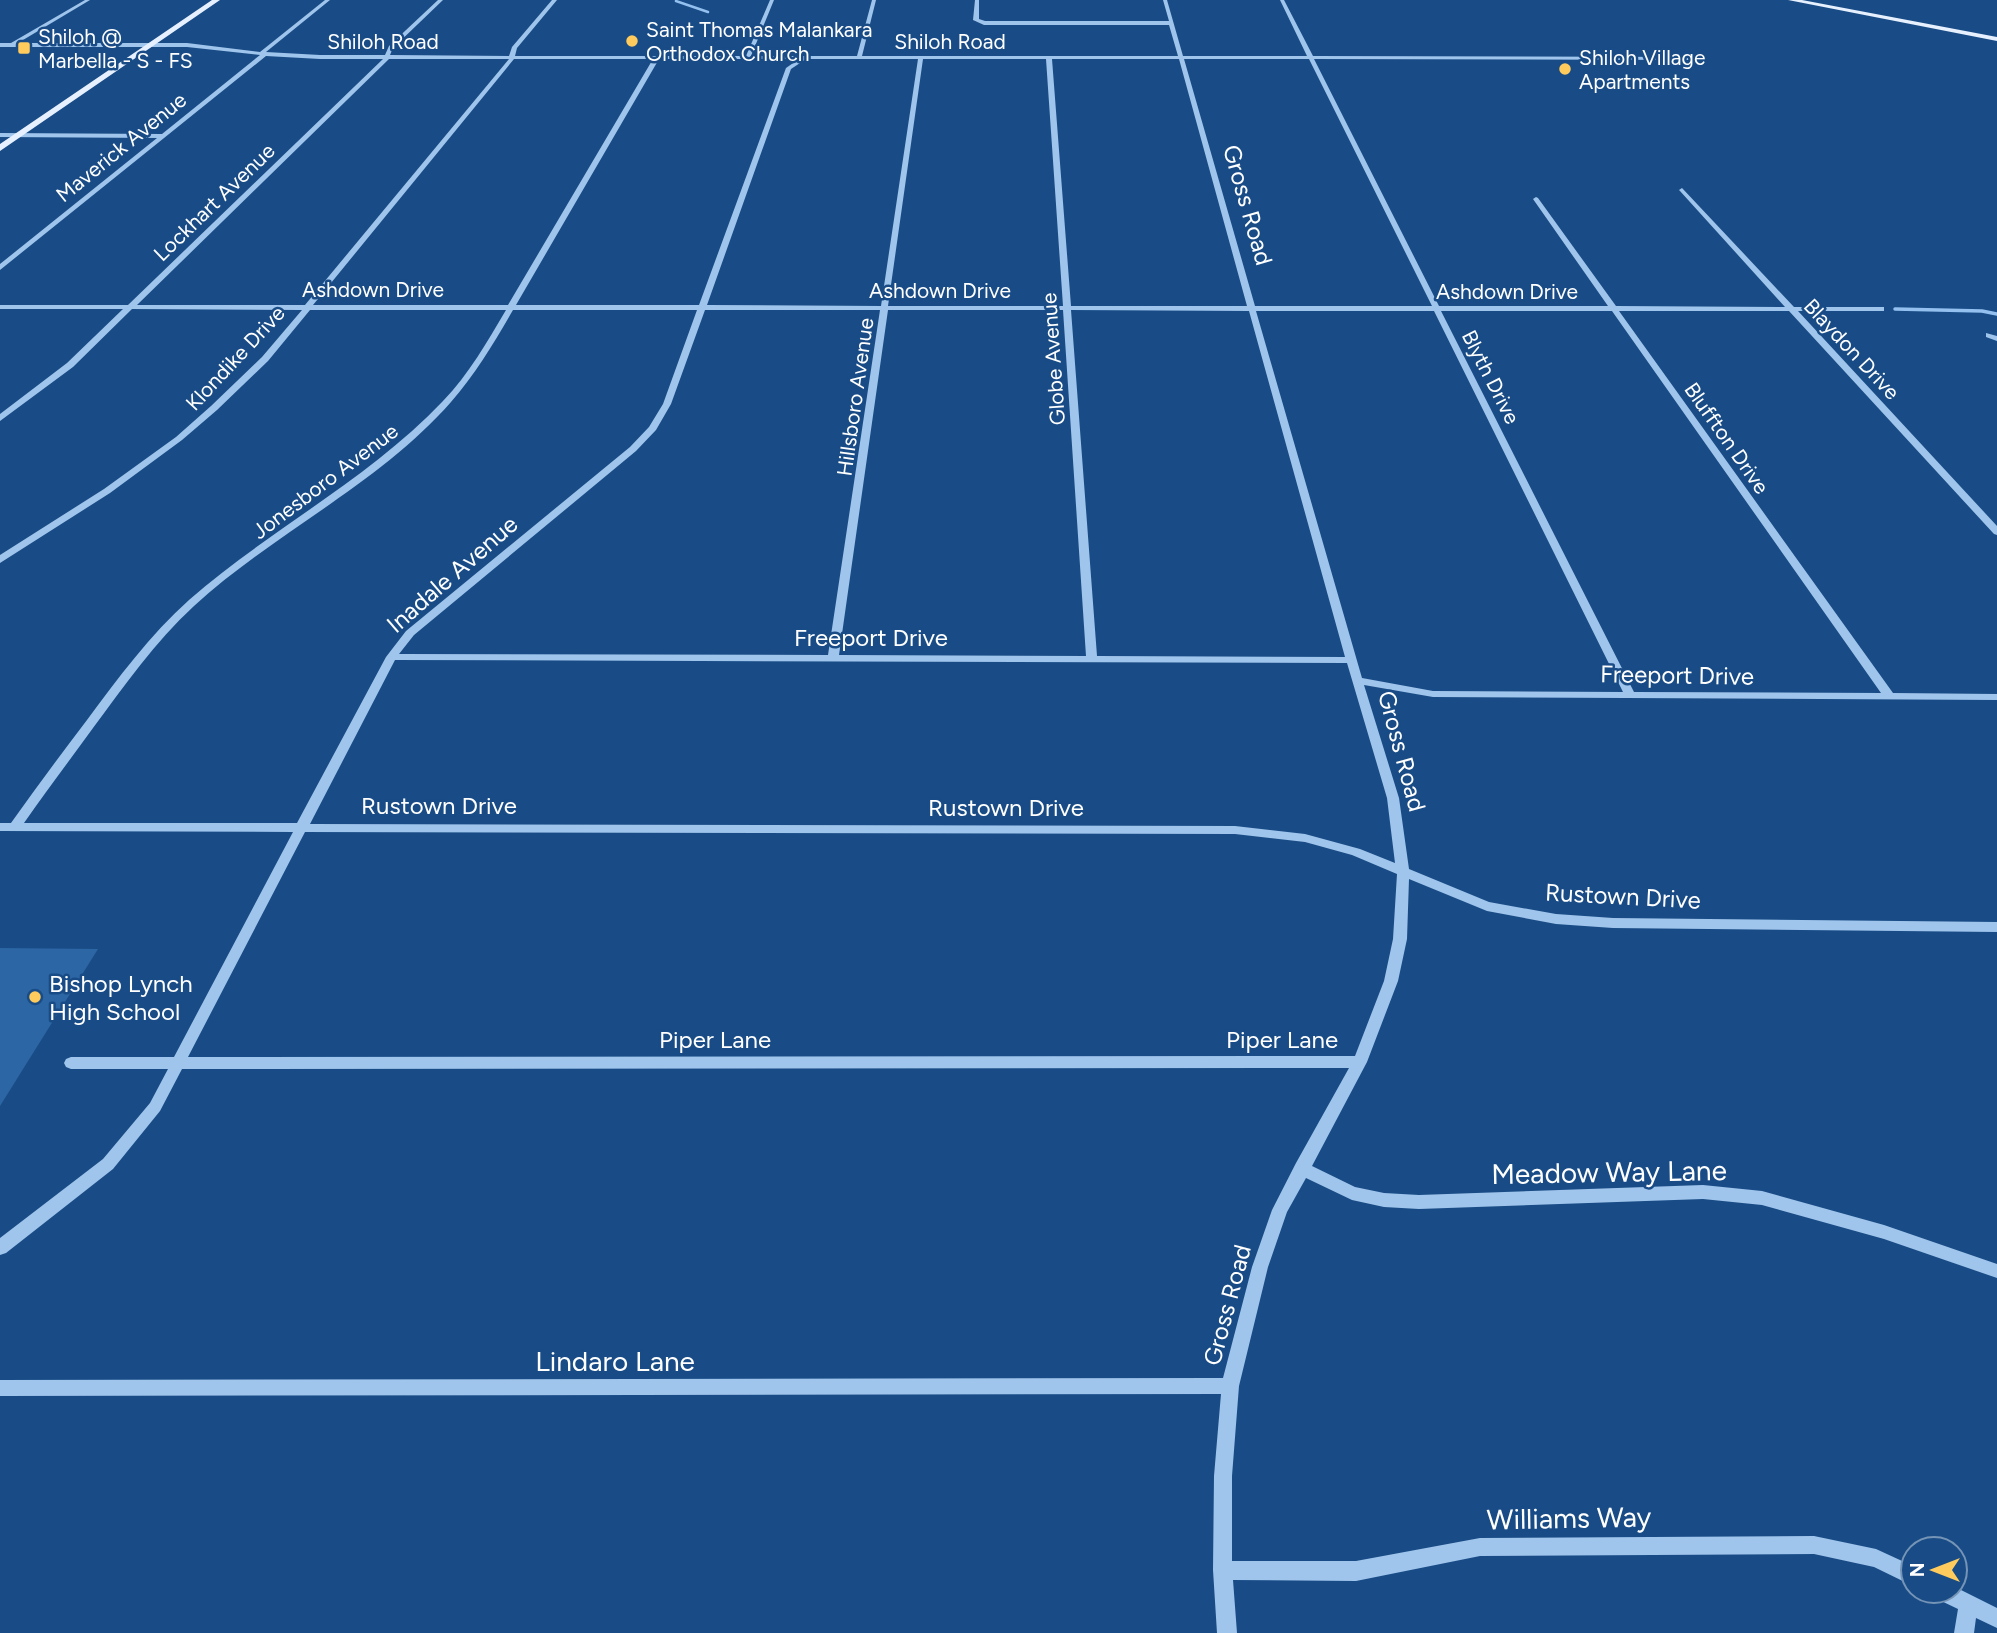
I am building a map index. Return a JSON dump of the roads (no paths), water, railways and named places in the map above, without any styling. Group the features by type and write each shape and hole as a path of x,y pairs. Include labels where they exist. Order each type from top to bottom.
{"main road":[{"path":"1,136 202,0"},
{"path":"0,148 217,0"},
{"path":"1791,0 1997,38"},
{"path":"1820,0 1997,32"},
{"path":"1893,20 1901,16"}],"street":[{"path":"0,52 88,0"},
{"name":"Maverick Avenue","path":"0,268 328,0"},
{"name":"Lockhart Avenue","path":"0,418 70,365 387,57 391,47 441,0"},
{"name":"Klondike Drive","path":"0,560 123,481 194,427 265,359 512,57 514,48 555,0"},
{"path":"748,57 772,0"},
{"path":"859,57 874,0"},
{"path":"977,0 978,22 1172,23"},
{"name":"Gross Road","path":"1165,0 1351,660 1393,798 1403,873 1400,939 1391,981 1360,1062 1280,1210 1261,1267 1230,1386 1223,1476 1223,1570 1227,1633"},
{"name":"Blyth Drive","path":"1282,0 1630,695"},
{"name":"Shiloh Road","path":"0,45 198,46 263,54 387,57 1691,58"},
{"name":"Jonesboro Avenue","path":"15,827 132,666 176,617 208,589 371,473 407,444 449,402 475,367 657,57"},
{"name":"Inadale Avenue","path":"0,1248 108,1164 155,1107 391,657 410,633 633,449 653,428 667,404 704,307 789,68 805,57"},
{"name":"Hillsboro Avenue","path":"833,658 921,57"},
{"name":"Globe Avenue","path":"1049,57 1092,658"},
{"path":"1,136 163,136"},
{"name":"Blaydon Drive","path":"1682,190 1997,532"},
{"name":"Bluffton Drive","path":"1536,199 1889,696"},
{"name":"Ashdown Drive","path":"0,307 1881,309"},
{"name":"Freeport Drive","path":"391,657 1351,660"},
{"name":"Freeport Drive","path":"1357,681 1433,694 1997,697"},
{"name":"Rustown Drive","path":"0,827 1235,830 1305,838 1356,852 1487,906 1556,919 1613,923 1997,927"},
{"name":"Piper Lane","path":"71,1063 1360,1062"},
{"name":"Meadow Way Lane","path":"1301,1168 1352,1193 1384,1200 1419,1202 1703,1192 1762,1198 1884,1232 1997,1271"},
{"name":"Lindaro Lane","path":"0,1388 1230,1386"},
{"name":"Williams Way","path":"1223,1570 1356,1571 1480,1547 1814,1545 1876,1558 1899,1570"},
{"path":"1969,1604 1997,1618"},
{"path":"1964,1633 1968,1605"}],"waterway":[{"path":"676,1 708,12"},
{"path":"1895,309 1982,311 1997,314"}],"place":[{"name":"Saint Thomas Malankara Orthodox Church","path":"632,41"},
{"name":"Shiloh @ Marbella - S - FS","path":"24,48"},
{"name":"Shiloh Village Apartments","path":"1565,69"},
{"name":"Bishop Lynch High School","path":"35,997"}]}
